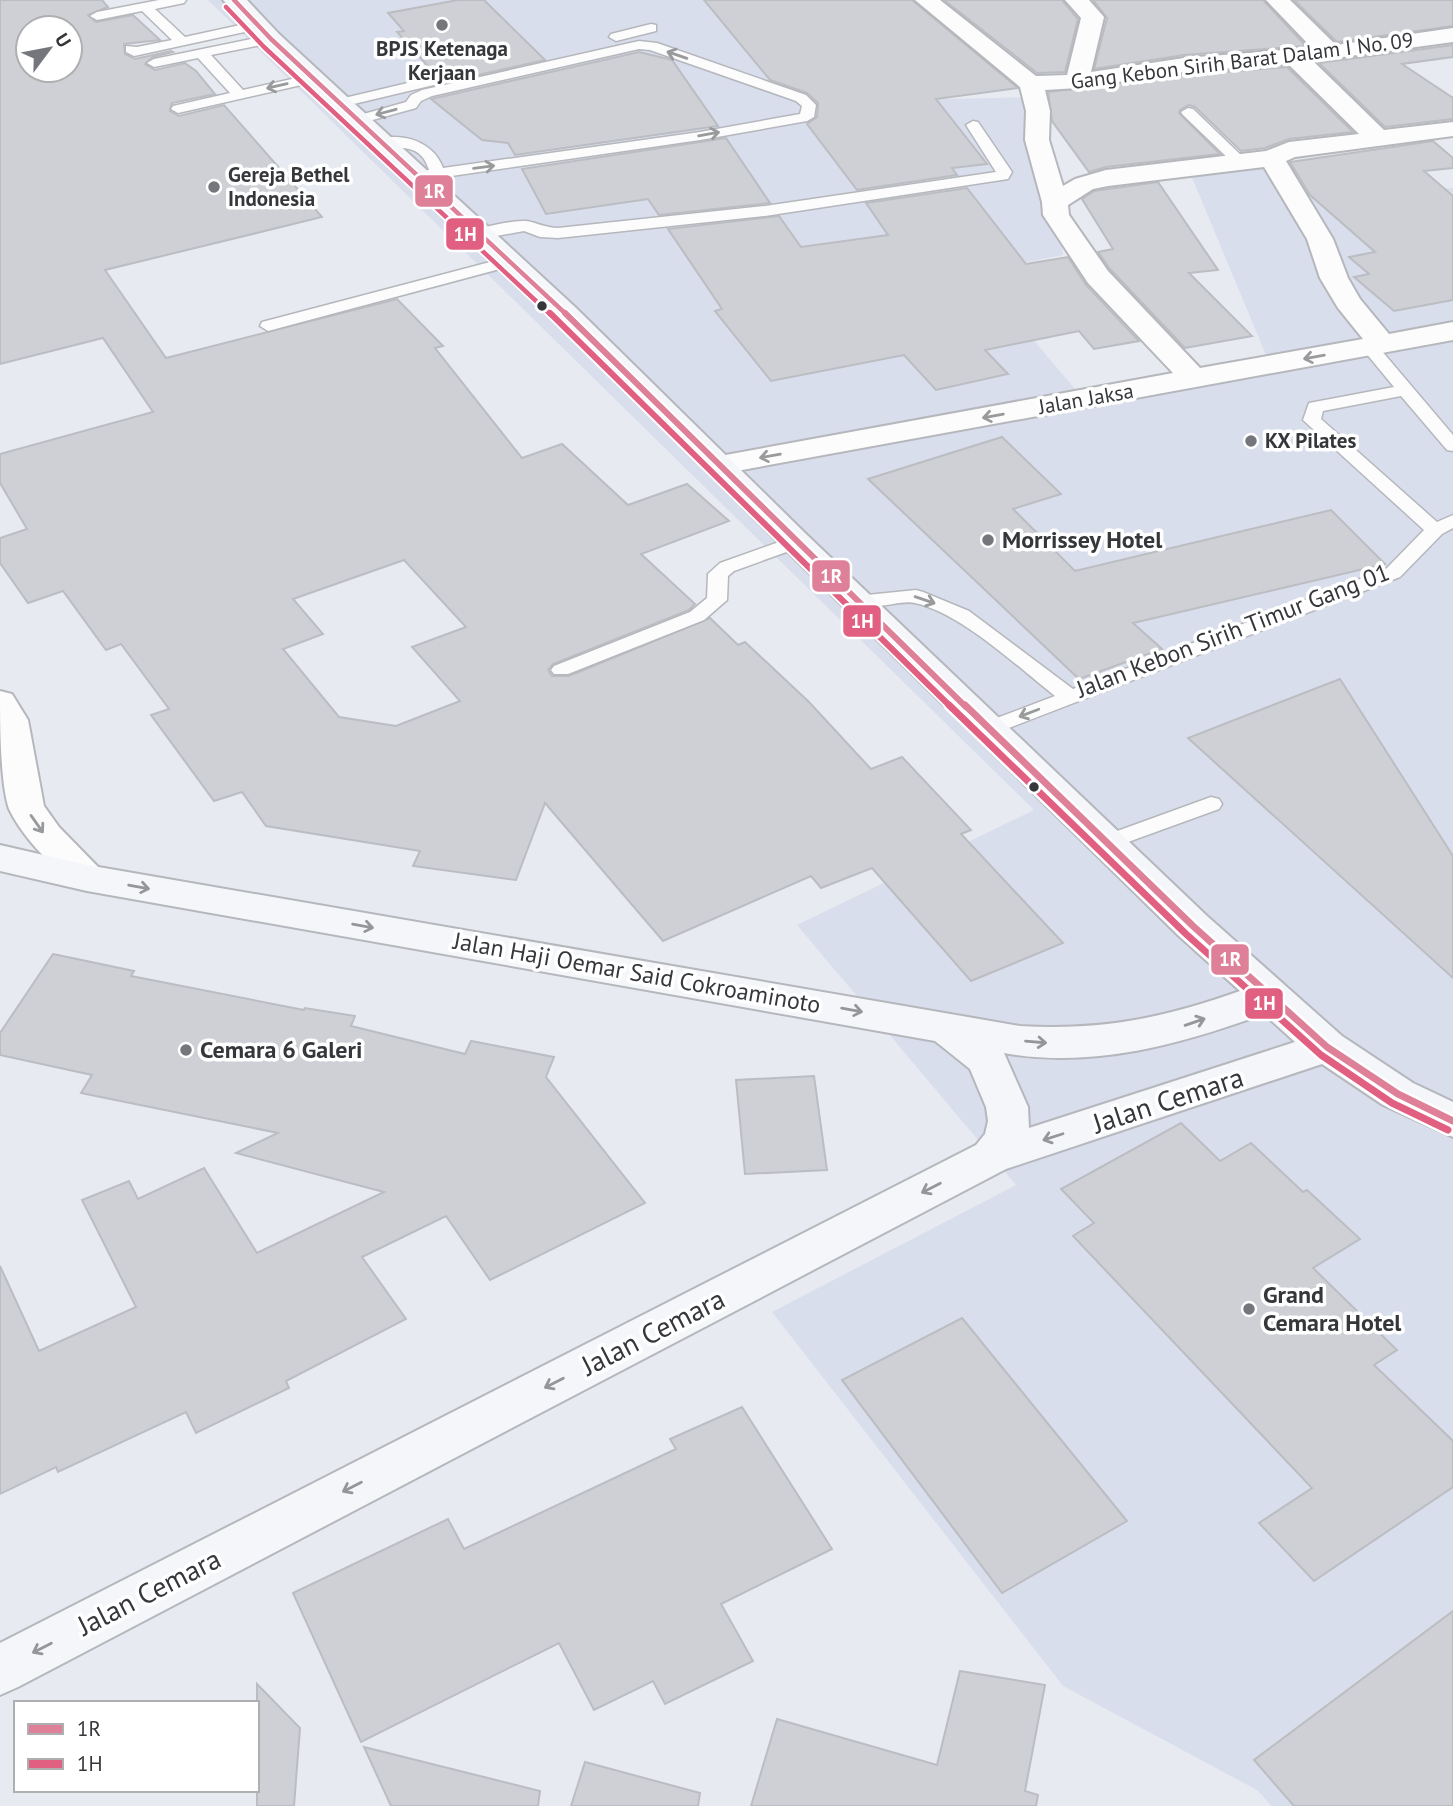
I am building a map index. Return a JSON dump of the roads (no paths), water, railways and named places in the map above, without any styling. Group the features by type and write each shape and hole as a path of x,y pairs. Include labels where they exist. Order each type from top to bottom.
{"main road":[{"path":"234,0 382,142 427,175 480,234 1192,926 1327,1046 1398,1094 1453,1121"},
{"name":"Jalan Haji Oemar Said Cokroaminoto","path":"0,858 87,878 1020,1041 1057,1044 1118,1039 1171,1030 1272,996"},
{"path":"944,1027 987,1060 1001,1092 1009,1121 1005,1139 991,1157"},
{"name":"Jalan Cemara","path":"0,1670 991,1157 1327,1046"}],"street":[{"path":"926,0 1031,83 1038,111 1037,140 1055,202 1056,215 1098,277 1194,379"},
{"path":"1076,0 1093,17 1090,38 1078,70 1078,81"},
{"path":"1277,0 1331,53"},
{"name":"Gang Kebon Sirih Barat Dalam I No. 09","path":"1031,83 1078,81 1184,65 1331,53 1453,35"},
{"path":"1293,55 1380,140"},
{"path":"1055,202 1084,184 1106,178 1272,158 1289,150 1453,129"},
{"path":"1272,158 1320,239 1334,278 1376,346"},
{"name":"Jalan Jaksa","path":"720,465 1453,331"},
{"path":"0,702 10,720 8,755 26,807 46,836 87,878"}],"lane":[{"path":"101,20 97,16 179,0"},
{"path":"145,6 182,41"},
{"path":"349,111 651,28"},
{"path":"131,49 134,52 182,41 265,32"},
{"path":"154,64 202,54 265,32"},
{"path":"349,111 411,105 416,98 427,93 639,45 652,46 801,98 809,105 807,117 700,136 427,175"},
{"path":"202,54 240,95"},
{"path":"178,108 314,78"},
{"path":"1188,112 1240,162"},
{"path":"480,234 526,226 540,232 558,233 751,212 1003,176 1004,172 973,125"},
{"path":"268,326 509,262"},
{"path":"1376,346 1406,390 1453,446"},
{"path":"1406,390 1315,407 1312,420 1435,530"},
{"name":"Jalan Kebon Sirih Timur Gang 01","path":"858,602 916,596 962,615 1070,697 1393,573 1435,530 1453,521"},
{"path":"561,670 697,616 711,608 717,600 718,574 727,567 796,542"},
{"path":"988,729 1070,697"},
{"path":"1106,843 1211,804"}],"place":[{"name":"BPJS Ketenaga Kerjaan","path":"442,25"},
{"name":"Gereja Bethel Indonesia","path":"214,187"},
{"name":"KX Pilates","path":"1251,441"},
{"name":"Morrissey Hotel","path":"988,540"},
{"name":"Cemara 6 Galeri","path":"186,1050"},
{"name":"Grand Cemara Hotel","path":"1249,1309"}]}
